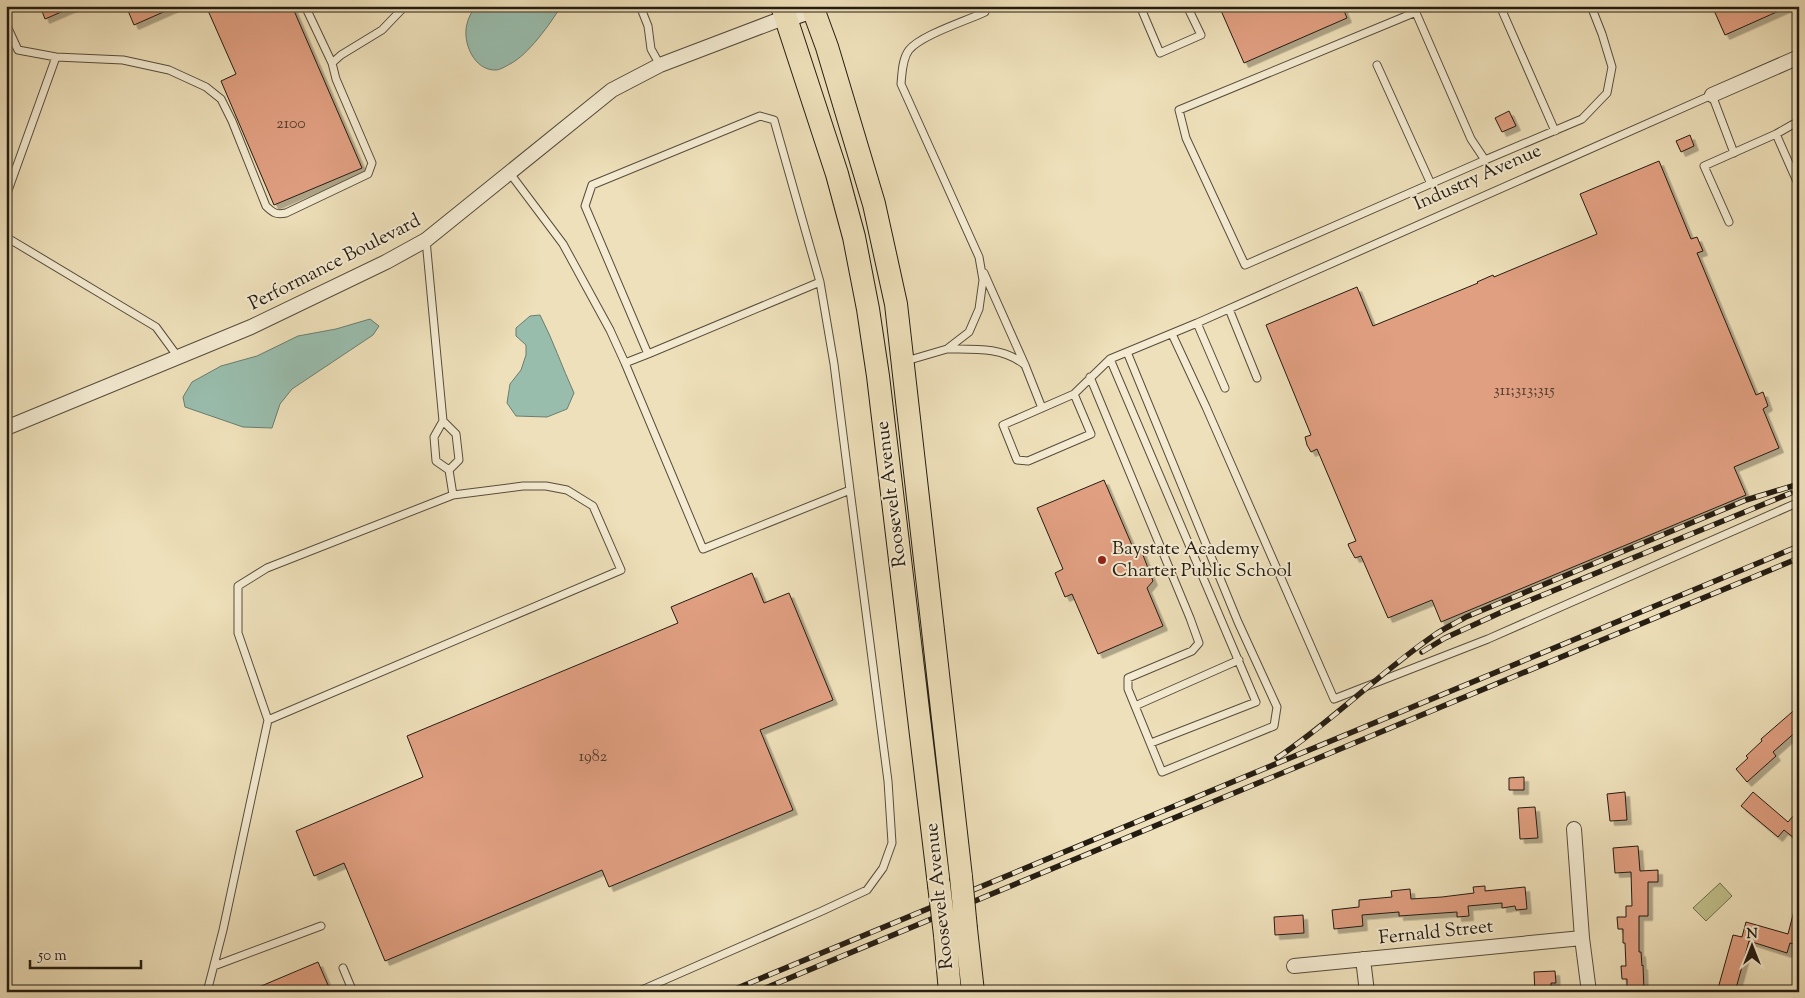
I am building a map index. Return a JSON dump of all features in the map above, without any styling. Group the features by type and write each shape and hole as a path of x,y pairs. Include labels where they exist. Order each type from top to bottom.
{"main road":[{"name":"Roosevelt Avenue","path":"814,7 874,204 896,304 960,877 950,992"},
{"name":"Roosevelt Avenue","path":"784,12 837,174 854,237 868,309 878,376 939,885 972,992"}],"street":[{"path":"784,12 814,7"},
{"name":"Performance Boulevard","path":"6,428 251,327 386,262 426,240 612,90 660,65 784,12"},
{"name":"Industry Avenue","path":"1712,95 1799,57"},
{"path":"1574,829 1582,938 1589,992"},
{"name":"Fernald Street","path":"1294,966 1582,938"},
{"path":"1363,959 1367,992"}],"lane":[{"path":"6,24 18,50 56,57 123,60 169,70 206,87 221,99 232,121 266,206 273,213 278,214 286,213 356,181 368,174 372,168 369,155 336,78 332,63 305,6"},
{"path":"332,63 341,55 382,30 405,6"},
{"path":"640,6 648,26 651,49 660,65"},
{"path":"948,349 969,332 979,308 983,280 979,257 901,84 903,66 908,51 925,39 985,12 982,6"},
{"path":"1140,6 1160,53 1200,35 1187,6"},
{"path":"1500,6 1555,131"},
{"path":"1485,160 1471,139 1414,9 1178,110 1186,138 1245,265 1582,119 1607,93 1612,67 1602,34 1590,6"},
{"path":"6,196 56,57"},
{"path":"1377,65 1431,184"},
{"path":"1712,95 1734,153"},
{"name":"Industry Avenue","path":"1074,394 1090,376 1110,359 1172,334 1712,95"},
{"path":"637,992 822,912 867,890 884,868 892,843 888,781 834,364 820,282 774,120 760,116 592,184 585,206 648,354"},
{"path":"1729,222 1704,166 1799,122"},
{"path":"1776,134 1799,186"},
{"path":"509,172 563,244 610,330 703,549 850,490"},
{"path":"6,237 156,327 179,358"},
{"path":"426,240 443,421 434,437 436,461 449,470 453,495"},
{"path":"980,263 1042,408"},
{"path":"625,364 820,282"},
{"path":"1229,308 1257,378"},
{"path":"1197,322 1225,388"},
{"path":"1172,334 1206,407 1334,700 1488,639 1799,502"},
{"path":"903,362 948,349 987,349 1017,358 1025,365"},
{"path":"1090,376 1190,618 1198,643 1192,651 1128,678 1128,689 1162,772 1274,726 1277,707 1238,622 1127,352"},
{"path":"1110,359 1256,702 1151,743"},
{"path":"1074,394 1091,434 1028,461 1017,460 1003,425 1074,394"},
{"path":"443,421 456,434 459,460 449,470"},
{"path":"207,992 224,930 268,720 238,633 238,586 267,568 453,495 522,486 546,486 567,490 593,506 621,570 268,720"},
{"path":"1135,706 1238,660"},
{"path":"214,966 321,926"},
{"path":"344,968 353,992"}],"green space":[{"path":"1720,883 1732,896 1706,921 1693,908"}],"shaded area":[{"path":"475,6 561,6 524,54 510,64 496,70 481,66 468,47 466,39 467,24"},
{"path":"540,315 574,393 567,409 547,417 516,416 507,403 510,384 521,370 526,355 526,345 516,336 516,328 530,316"},
{"path":"370,319 379,326 373,335 292,389 280,404 272,428 243,427 185,407 183,397 192,382 221,366 257,356 298,336 336,329"}],"building":[{"path":"40,6 75,6 45,19"},
{"path":"126,6 177,6 134,25"},
{"path":"206,6 292,6 362,168 274,205 221,81 236,74"},
{"path":"1219,6 1342,6 1347,18 1244,63"},
{"path":"1712,6 1790,6 1725,35"},
{"path":"1509,111 1516,126 1502,132 1495,118"},
{"path":"1690,135 1694,146 1681,152 1676,141"},
{"path":"1659,161 1691,239 1697,237 1703,251 1697,253 1756,395 1763,392 1768,406 1763,409 1779,448 1734,467 1746,495 1441,622 1432,600 1388,618 1361,556 1355,558 1349,547 1348,544 1356,541 1317,449 1311,452 1307,445 1305,437 1311,435 1266,325 1357,287 1373,326 1493,275 1494,277 1597,234 1580,194"},
{"name":"Baystate Academy Charter Public School","path":"1104,480 1134,550 1141,550 1153,581 1147,588 1163,626 1098,654 1072,594 1065,597 1055,573 1063,569 1037,508"},
{"path":"752,573 764,603 789,593 833,700 760,730 793,810 609,887 602,870 385,961 344,863 314,876 296,831 423,777 407,736 678,623 671,607"},
{"path":"1799,706 1799,729 1773,752 1776,756 1747,782 1736,769 1748,758 1746,756 1762,741 1761,739"},
{"path":"1524,777 1524,790 1509,790 1509,778"},
{"path":"1625,792 1627,820 1610,821 1607,794"},
{"path":"1753,792 1788,822 1799,809 1799,842 1784,830 1778,837 1741,806"},
{"path":"1535,807 1538,838 1520,839 1518,808"},
{"path":"1638,846 1640,871 1658,870 1658,882 1648,882 1648,916 1639,916 1639,952 1641,952 1643,965 1644,991 1627,991 1627,979 1622,979 1621,966 1626,966 1625,943 1623,943 1623,929 1618,929 1617,917 1626,917 1626,906 1632,906 1631,872 1615,873 1613,848"},
{"path":"1485,886 1485,891 1525,887 1527,909 1516,910 1515,906 1502,908 1502,903 1468,906 1469,916 1457,917 1457,912 1399,916 1399,912 1362,915 1363,926 1334,929 1332,910 1359,907 1359,900 1392,897 1391,891 1410,889 1411,899 1442,897 1474,893 1473,887"},
{"path":"1795,907 1799,907 1799,945 1790,943 1787,953 1749,941 1735,992 1717,992 1733,935 1742,937 1746,922 1788,934"},
{"path":"1303,915 1304,933 1275,935 1274,917"},
{"path":"318,962 331,992 247,992"},
{"path":"1555,971 1556,983 1551,983 1551,992 1535,992 1534,972"}],"railway":[{"path":"1277,758 1298,744 1415,649 1439,632 1466,617 1746,500 1799,484"},
{"path":"1422,652 1445,638 1504,611 1791,493"},
{"path":"728,992 1799,546"},
{"path":"756,992 1799,558"}],"place":[{"name":"Baystate Academy Charter Public School","path":"1102,560"}]}
